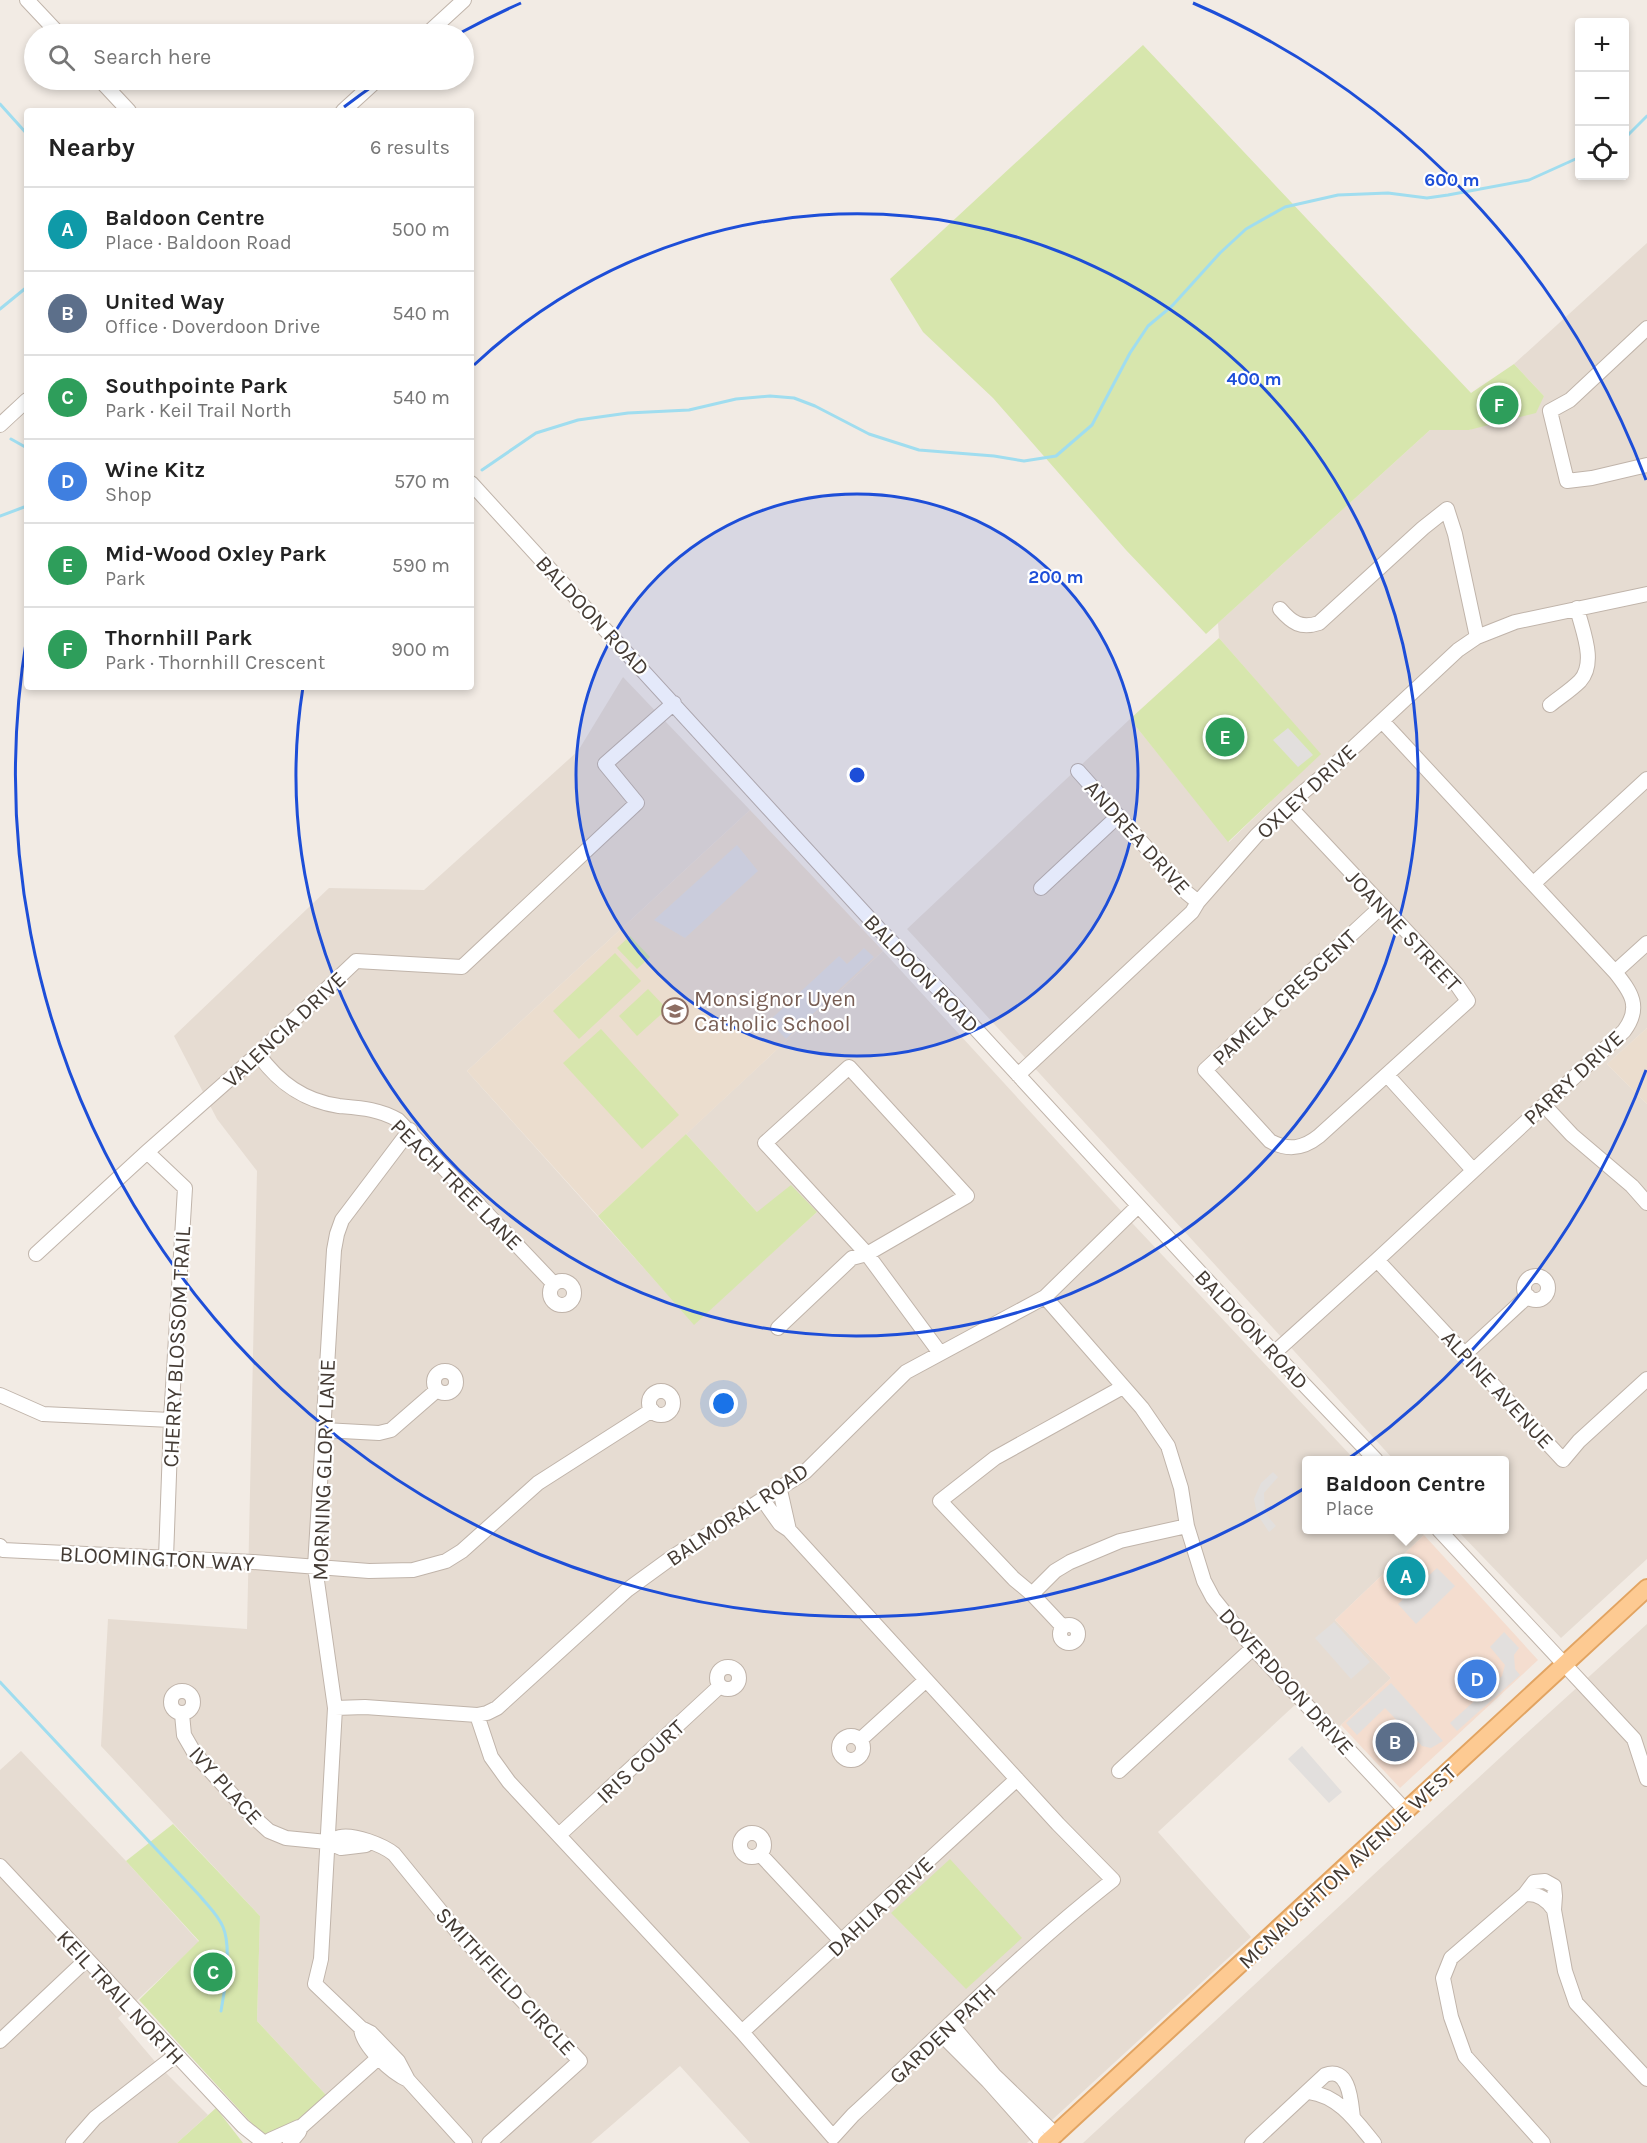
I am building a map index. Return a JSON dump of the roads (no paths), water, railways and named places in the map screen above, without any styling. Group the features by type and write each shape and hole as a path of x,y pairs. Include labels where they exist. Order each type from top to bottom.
{"main road":[{"name":"MCNAUGHTON AVENUE WEST","path":"1048,2140 1647,1588"}],"street":[{"path":"27,0 50,24"},
{"path":"438,24 464,0"},
{"path":"109,90 126,108"},
{"path":"346,108 366,90"},
{"path":"1647,328 1570,400 1550,411 1567,481 1592,478 1647,465"},
{"path":"0,425 24,403"},
{"name":"BALDOON ROAD","path":"474,486 879,929 945,995 1371,1456"},
{"path":"1280,609 1289,620 1296,624 1304,626 1320,623 1423,528 1448,509 1477,637"},
{"name":"OXLEY DRIVE","path":"1018,1075 1192,912 1198,902 1256,836 1288,805 1458,650 1477,637 1515,622 1647,594"},
{"path":"1550,705 1580,681 1589,662 1577,608"},
{"name":"VALENCIA DRIVE","path":"36,1254 258,1054 356,961 462,967 637,803 605,764 674,703"},
{"name":"PARRY DRIVE","path":"1274,1353 1609,1045 1629,1024 1634,1009 1628,989 1615,972 1382,721"},
{"name":"ANDREA DRIVE","path":"1078,771 1117,817 1198,902"},
{"path":"1534,883 1647,778"},
{"name":"JOANNE STREET","path":"1288,805 1457,985 1468,1001 1387,1075"},
{"path":"1041,888 1117,817"},
{"name":"PAMELA CRESCENT","path":"1382,906 1205,1070 1270,1140 1282,1147 1297,1148 1319,1136 1387,1075"},
{"path":"1615,972 1647,943"},
{"name":"PEACH TREE LANE","path":"258,1054 270,1071 297,1093 317,1101 384,1112 399,1120 554,1284"},
{"path":"778,1328 852,1258 867,1254 967,1197 849,1067 765,1143 867,1254 940,1353"},
{"path":"1387,1075 1473,1170"},
{"path":"1544,1105 1572,1135 1632,1186 1647,1203"},
{"name":"MORNING GLORY LANE","path":"410,1130 350,1208 337,1234 334,1250 315,1567 335,1708 321,1959 315,1984 361,2028 363,2037 383,2053 398,2076 408,2080 465,2143"},
{"name":"CHERRY BLOSSOM TRAIL","path":"147,1152 185,1188 171,1420 166,1558"},
{"name":"BALMORAL ROAD","path":"335,1708 365,1707 477,1715 497,1708 627,1590 671,1558 805,1472 906,1372 1045,1297 1138,1206"},
{"name":"ALPINE AVENUE","path":"1377,1260 1466,1353 1563,1460 1580,1441 1647,1379"},
{"path":"1466,1353 1528,1296"},
{"name":"DOVERDOON DRIVE","path":"1045,1297 1142,1408 1168,1446 1181,1488 1187,1526 1204,1581 1212,1598 1253,1648 1406,1811"},
{"path":"1063,1627 940,1501 995,1458 1123,1387"},
{"path":"324,1430 380,1433 391,1430 437,1390"},
{"path":"0,1395 44,1414 171,1420"},
{"name":"BLOOMINGTON WAY","path":"0,1546 3,1550 392,1571 413,1570 446,1561 462,1551 538,1483 652,1410"},
{"name":"GARDEN PATH","path":"780,1490 789,1530"},
{"name":"GARDEN PATH","path":"477,1715 486,1746 497,1768 742,2032 833,2137 853,2115 1080,1906 1113,1880 1058,1824 789,1530 780,1524 763,1500"},
{"path":"1032,1594 1055,1571 1079,1558 1120,1541 1187,1526"},
{"path":"1442,1534 1634,1739 1647,1779"},
{"path":"1119,1772 1253,1648"},
{"path":"860,1740 926,1680"},
{"name":"IRIS COURT","path":"559,1835 720,1686"},
{"name":"IVY PLACE","path":"182,1714 184,1735 195,1754 262,1826 286,1838 327,1842"},
{"name":"DAHLIA DRIVE","path":"742,2032 1017,1779"},
{"name":"SMITHFIELD CIRCLE","path":"327,1842 341,1836 362,1839 381,1845 394,1854 460,1935 580,2061 489,2143"},
{"path":"759,1854 842,1941"},
{"name":"KEIL TRAIL NORTH","path":"0,1866 243,2126 265,2142"},
{"path":"1543,2142 1465,2056 1451,2018 1443,1978 1451,1958 1525,1894 1534,1882 1539,1880 1550,1882 1555,1891 1554,1910 1564,1971 1576,2003 1647,2079"},
{"path":"0,2041 86,1960"},
{"path":"946,2029 994,2075 1048,2140"},
{"path":"290,2143 301,2127 383,2053"},
{"path":"73,2143 95,2118 176,2055"},
{"path":"1252,2143 1325,2075 1330,2073 1341,2076 1348,2087 1353,2118"},
{"path":"1309,2092 1332,2100 1353,2118 1374,2143"},
{"path":"265,2142 279,2138 296,2127 301,2127"}],"waterway":[{"path":"0,104 24,131"},
{"path":"1629,134 1647,116"},
{"path":"482,470 536,433 578,420 628,413 689,410 736,399 770,396 794,398 815,406 869,434 919,450 994,456 1024,461 1056,456 1092,425 1130,353 1148,326 1172,306 1220,253 1246,229 1285,207 1338,195 1388,193 1427,198 1448,195 1529,180 1575,159"},
{"path":"0,309 24,289"},
{"path":"11,439 24,446"},
{"path":"0,516 24,507"},
{"path":"0,1682 218,1918 226,1936 227,1946 226,1980 221,2011"}],"place":[{"name":"Thornhill Park","path":"1499,405"},
{"name":"Mid-Wood Oxley Park","path":"1225,737"},
{"name":"Monsignor Uyen Catholic School","path":"675,1011"},
{"name":"Baldoon Centre","path":"1406,1576"},
{"name":"Wine Kitz","path":"1477,1679"},
{"name":"United Way","path":"1395,1742"},
{"name":"Southpointe Park","path":"213,1972"}]}
